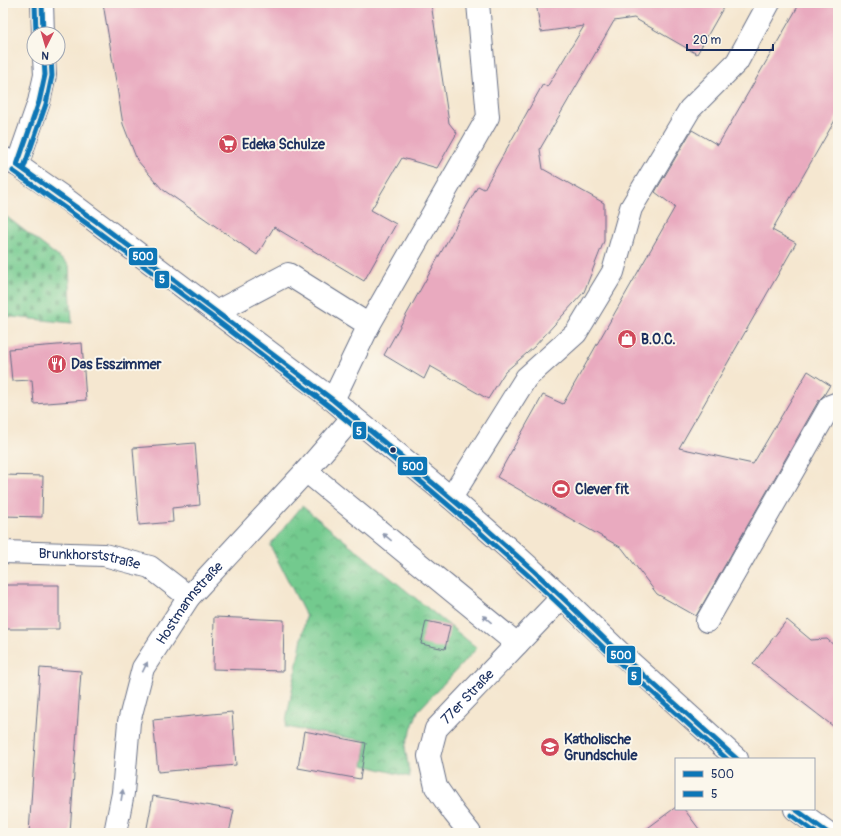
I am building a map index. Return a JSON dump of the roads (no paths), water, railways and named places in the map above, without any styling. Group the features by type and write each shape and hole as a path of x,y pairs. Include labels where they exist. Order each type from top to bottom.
{"street":[{"path":"42,3 43,26"},
{"path":"332,400 369,325 488,117 478,3"},
{"path":"451,498 526,378 576,334 613,272 631,208 690,109 737,62 769,3"},
{"path":"44,66 45,75 39,102 10,161 63,198 216,312 353,417 451,498 562,597 619,652 736,758"},
{"path":"216,312 288,274 369,325"},
{"path":"706,621 830,406 838,403"},
{"name":"Hostmannstraße","path":"115,833 123,792 129,722 143,668 189,597 306,471 353,417"},
{"path":"306,471 517,644"},
{"name":"Brunkhorststraße","path":"3,552 104,555 150,567 189,597"},
{"name":"77er Straße","path":"470,833 448,818 436,787 429,756 436,729 562,597"},
{"path":"796,810 828,833"}],"place":[{"name":"Edeka Schulze","path":"228,144"},
{"name":"B.O.C.","path":"627,339"},
{"name":"Das Esszimmer","path":"57,364"},
{"name":"Clever fit","path":"561,489"},
{"name":"Katholische Grundschule","path":"550,747"}]}
